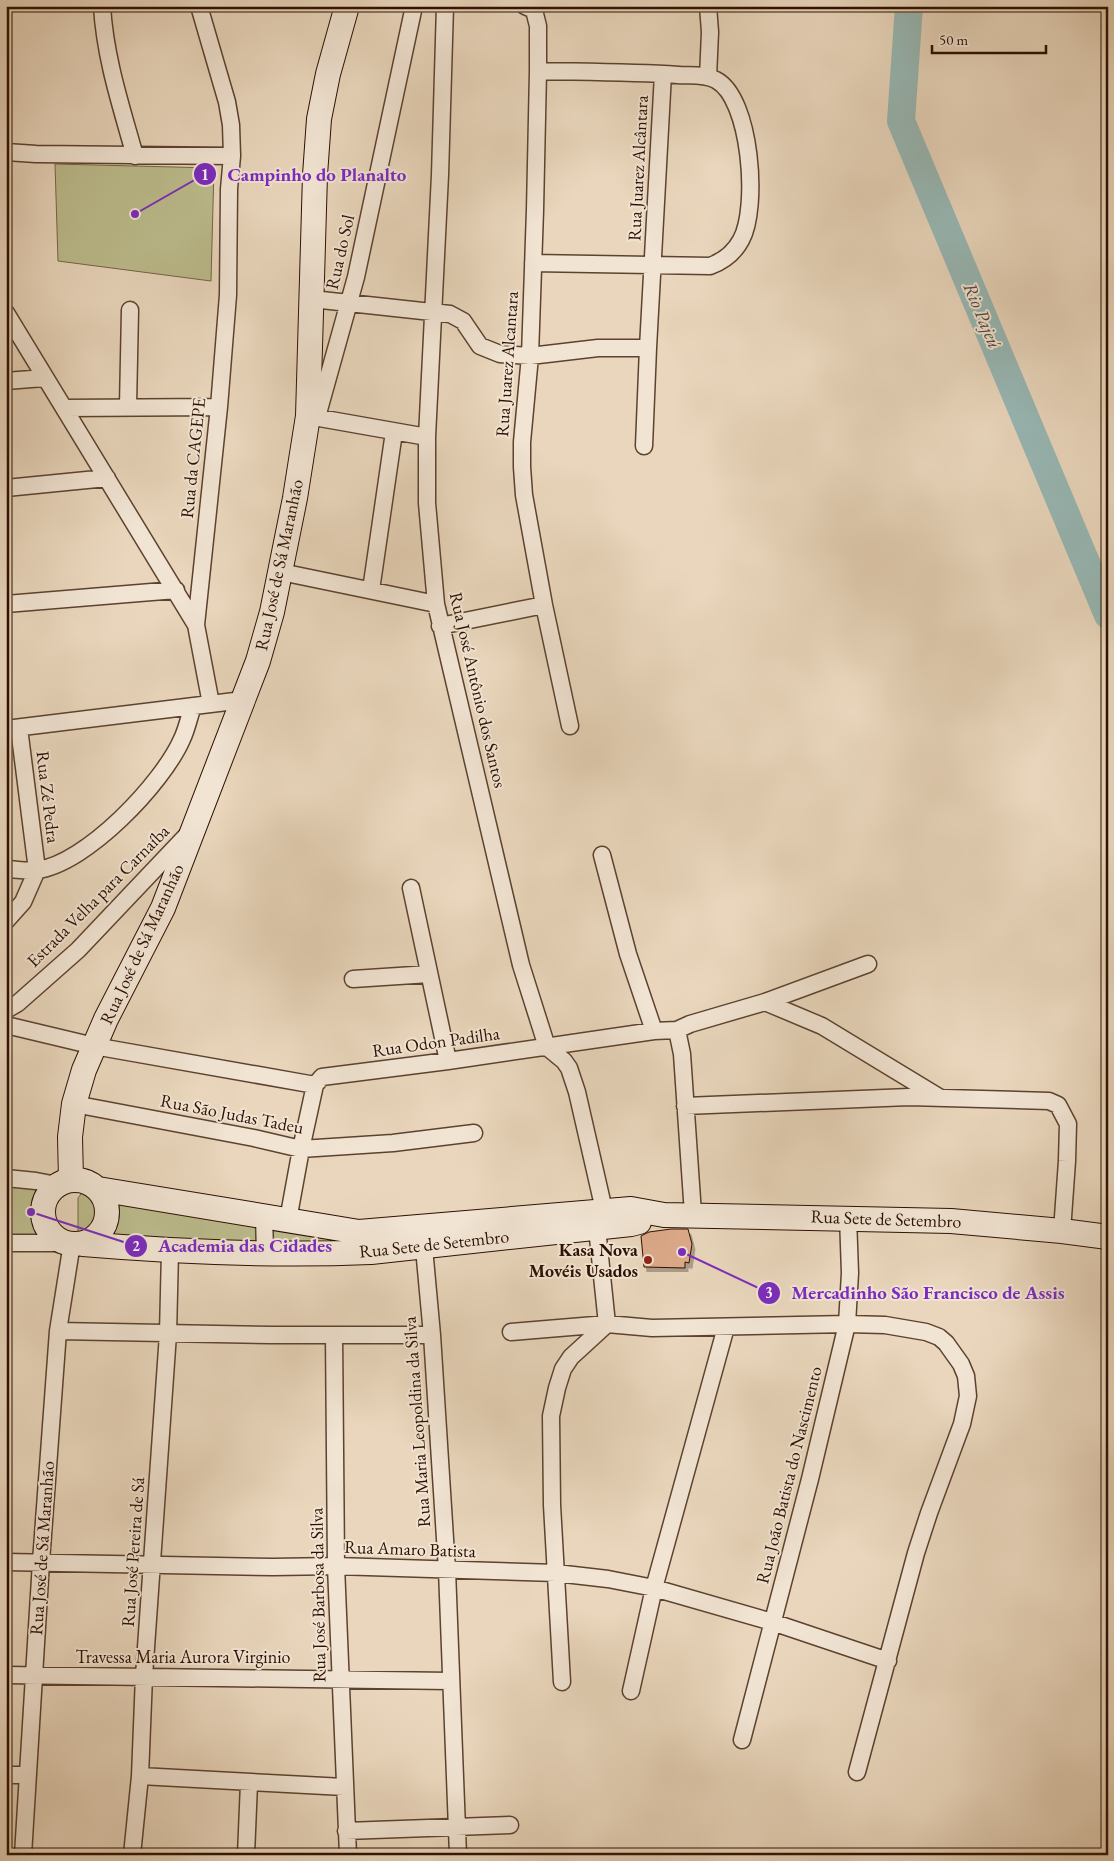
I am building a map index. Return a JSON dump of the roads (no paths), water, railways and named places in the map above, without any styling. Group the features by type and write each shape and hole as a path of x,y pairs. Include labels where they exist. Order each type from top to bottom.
{"street":[{"path":"102,6 103,32 111,72 135,156"},
{"name":"Rua da CAGEPE","path":"196,625 219,407 228,295 232,156 231,125 227,102 199,6"},
{"name":"Rua José de Sá Maranhão","path":"64,1182 74,1104 84,1070 94,1046 163,908 258,661 272,612 312,416 312,299 318,119 328,74 347,6"},
{"name":"Rua do Sol","path":"312,416 349,304 414,6"},
{"name":"Rua José Antônio dos Santos","path":"445,6 440,175 426,437 428,503 436,604 521,965 547,1047"},
{"name":"Rua Juarez Alcantara","path":"526,6 534,10 537,19 538,71 530,356 522,442 522,467 524,496 544,605 570,726"},
{"path":"708,6 710,32 708,77"},
{"path":"533,263 704,266 718,263 727,258 742,238 747,224 750,199 748,148 743,128 735,104 727,89 716,80 708,77 663,74 538,71"},
{"name":"Rua Juarez Alcântara","path":"644,446 663,74"},
{"path":"6,152 135,156 232,156"},
{"path":"312,299 450,314 458,317 469,328 476,342 486,350 500,354 530,356 598,348 648,348"},
{"path":"128,406 130,310"},
{"path":"6,313 196,625 211,704"},
{"path":"6,381 44,378"},
{"path":"65,408 128,406 219,407"},
{"path":"312,416 426,437"},
{"path":"371,590 394,432"},
{"path":"6,488 107,478"},
{"path":"281,572 436,604"},
{"path":"6,604 176,590"},
{"path":"440,626 544,605"},
{"path":"12,729 243,700"},
{"path":"6,869 37,870 61,863 96,841 143,796 168,763 182,740 193,706"},
{"name":"Rua Zé Pedra","path":"12,729 37,870"},
{"name":"Estrada Velha para Carnaíba","path":"6,1010 18,1003 78,950 194,827"},
{"path":"602,855 628,954 654,1031"},
{"path":"6,921 23,902 37,870"},
{"path":"411,888 448,1061"},
{"name":"Rua Odon Padilha","path":"315,1085 322,1076 448,1061 654,1031 677,1030 690,1024 765,1002 868,964"},
{"path":"353,979 429,974"},
{"path":"765,1002 822,1026 939,1097"},
{"path":"6,1025 94,1046 315,1085 288,1220"},
{"path":"677,1030 682,1054 693,1214"},
{"path":"547,1047 564,1061 569,1068 577,1092 601,1219 607,1324"},
{"path":"685,1106 939,1097 1050,1101 1058,1105 1068,1124 1068,1161 1062,1231"},
{"name":"Rua São Judas Tadeu","path":"74,1104 254,1138 301,1149 393,1144 474,1133"},
{"path":"6,1178 36,1181 86,1181 98,1189 106,1201 108,1215 103,1229 92,1240 73,1243 6,1243"},
{"path":"64,1182 47,1195 42,1209 44,1223 52,1235 73,1243"},
{"name":"Rua Sete de Setembro","path":"98,1189 359,1232 371,1242"},
{"name":"Rua Sete de Setembro","path":"73,1243 170,1251 265,1253 601,1219 631,1224 664,1214 951,1221 1108,1237"},
{"path":"264,1215 265,1253"},
{"name":"Rua João Batista do Nascimento","path":"742,1740 848,1324 850,1273 848,1217"},
{"name":"Rua Maria Leopoldina da Silva","path":"422,1236 432,1335 447,1570 458,1855"},
{"name":"Rua José de Sá Maranhão","path":"23,1855 41,1562 58,1331 73,1243"},
{"name":"Rua José Pereira de Sá","path":"132,1855 140,1776 144,1676 168,1334 170,1251"},
{"path":"562,1682 552,1504 551,1416 557,1388 571,1357 607,1324"},
{"path":"511,1332 607,1324 652,1328 885,1325 926,1332 939,1337 953,1351 966,1376 968,1396 962,1424 916,1553 857,1772"},
{"path":"631,1691 654,1588 726,1327"},
{"path":"58,1331 168,1334 432,1335"},
{"name":"Rua José Barbosa da Silva","path":"334,1335 339,1678 348,1855"},
{"name":"Rua Amaro Batista","path":"6,1562 336,1566 556,1573 608,1579 654,1588 772,1622 888,1661"},
{"name":"Travessa Maria Aurora Virginio","path":"6,1675 450,1681"},
{"path":"6,1774 28,1776"},
{"path":"140,1776 344,1787"},
{"path":"246,1855 249,1782"},
{"path":"346,1831 510,1825"}],"waterway":[{"name":"Rio Pajeú","path":"909,6 901,121 1108,615"}],"place":[{"name":"Campinho do Planalto","path":"135,214"},
{"name":"Academia das Cidades","path":"31,1212"},
{"name":"Mercadinho São Francisco de Assis","path":"682,1252"},
{"name":"Kasa Nova Movéis Usados","path":"648,1260"}]}
